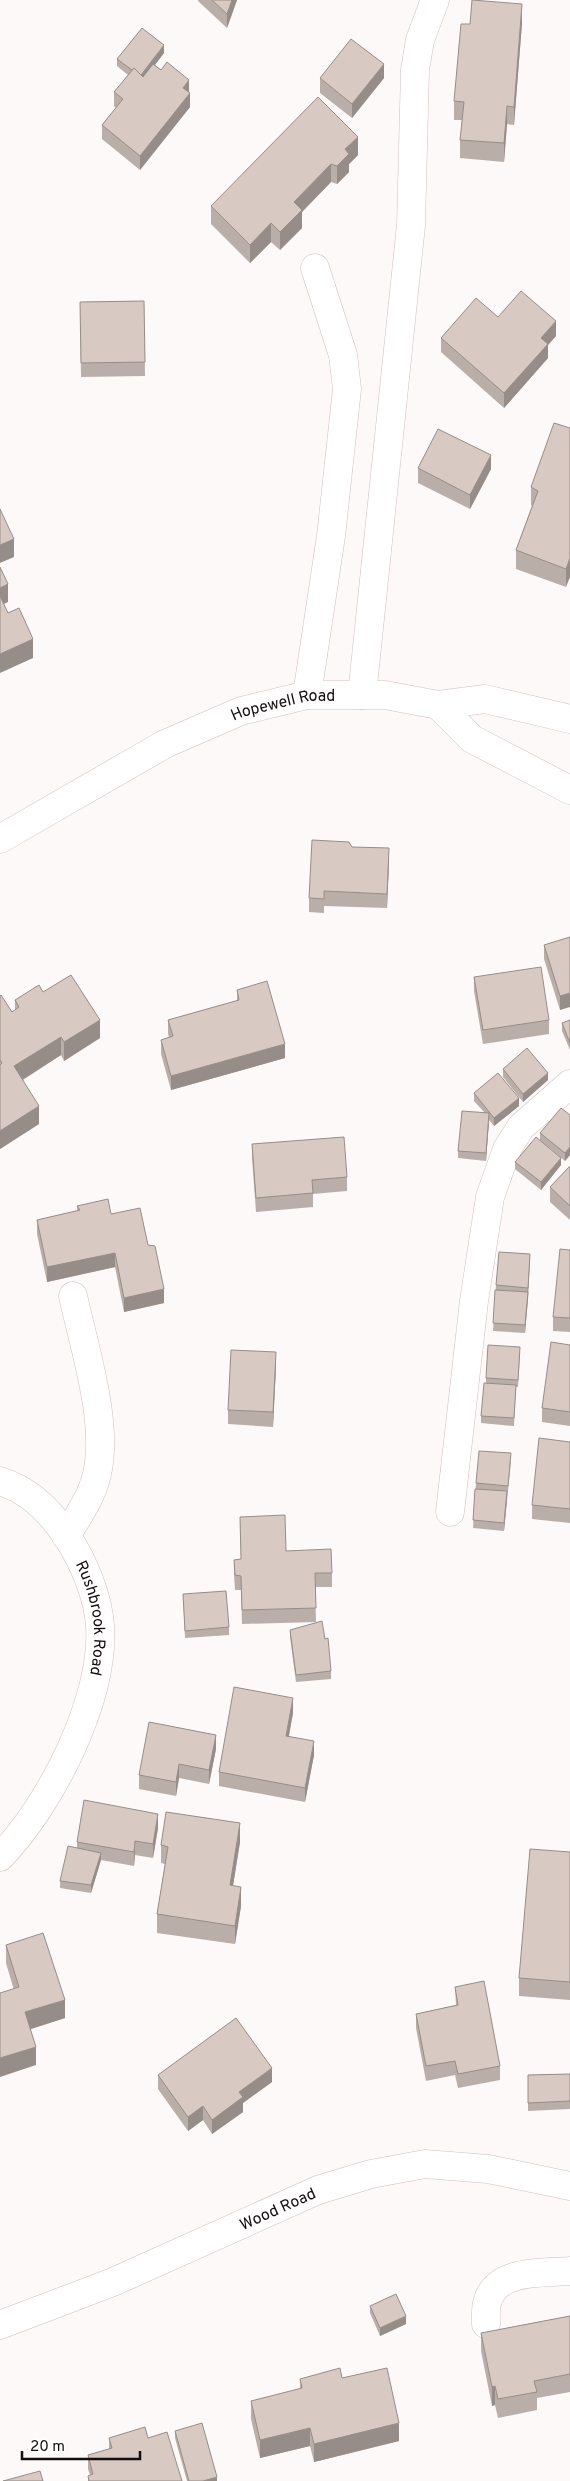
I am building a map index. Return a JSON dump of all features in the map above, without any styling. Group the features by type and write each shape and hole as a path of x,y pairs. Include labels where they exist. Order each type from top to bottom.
{"street":[{"path":"362,694 411,225 416,70 420,40 435,0"},
{"path":"307,695 331,536 347,389 343,355 315,268"},
{"name":"Hopewell Road","path":"0,839 165,744 241,711 307,695 385,694 438,705"},
{"path":"438,705 484,699 570,719"},
{"path":"438,705 472,739 570,790"},
{"path":"450,1512 474,1301 490,1198 507,1149 521,1127 570,1084"},
{"path":"66,1536 90,1495 97,1474 101,1443 97,1411 73,1296"},
{"name":"Rushbrook Road","path":"0,1480 13,1485 51,1514 77,1553 93,1590 100,1626 96,1678 70,1752 19,1838 0,1857"},
{"name":"Wood Road","path":"0,2325 113,2282 318,2190 371,2174 425,2164 488,2169 570,2186"},
{"path":"486,2324 487,2301 494,2289 506,2280 533,2273 570,2271"}],"building":[{"path":"212,0 232,0 227,14"},
{"path":"472,0 522,4 514,107 507,106 504,143 460,140 464,102 454,101 461,24 470,24"},
{"path":"142,28 164,45 141,75 134,68 132,70 117,59"},
{"path":"351,39 384,64 352,104 320,78"},
{"path":"167,62 189,80 183,88 190,93 140,156 102,125 123,99 114,92 134,68 143,77 153,64 161,70"},
{"path":"318,97 358,137 345,149 349,154 337,166 331,164 294,202 302,210 280,232 271,223 250,245 211,206"},
{"path":"521,291 556,321 541,338 548,344 504,393 441,338 476,298 498,317"},
{"path":"144,301 145,362 81,363 80,302"},
{"path":"554,423 570,428 570,558 566,569 516,550 538,491 531,487"},
{"path":"438,429 491,455 470,495 418,468"},
{"path":"0,509 14,539 0,545"},
{"path":"0,567 8,584 0,588"},
{"path":"0,596 8,613 19,608 33,639 0,654"},
{"path":"312,840 349,842 352,847 389,848 387,894 324,891 324,899 309,898"},
{"path":"570,937 570,993 560,996 544,945"},
{"path":"541,967 549,1020 483,1030 474,977"},
{"path":"71,975 100,1020 64,1042 61,1037 14,1066 39,1106 0,1131 0,1065 2,1063 0,1060 0,996 12,1012 19,1007 15,1000 39,985 43,992"},
{"path":"267,981 285,1044 171,1076 161,1040 173,1036 168,1020 239,1000 237,990"},
{"path":"570,1020 570,1043 562,1023"},
{"path":"527,1048 548,1073 523,1094 503,1069"},
{"path":"498,1073 519,1098 494,1118 474,1093"},
{"path":"561,1108 570,1115 570,1147 565,1153 540,1133"},
{"path":"462,1111 489,1113 486,1153 458,1151"},
{"path":"344,1137 347,1177 312,1180 313,1193 256,1198 252,1144"},
{"path":"536,1137 561,1158 541,1182 515,1162"},
{"path":"570,1166 570,1206 550,1187"},
{"path":"108,1199 111,1214 140,1208 148,1245 155,1246 164,1289 124,1298 115,1253 47,1267 37,1220 80,1210 77,1206"},
{"path":"560,1249 570,1250 570,1318 553,1317"},
{"path":"499,1252 530,1254 528,1288 496,1285"},
{"path":"495,1290 528,1292 525,1325 493,1323"},
{"path":"551,1342 570,1345 570,1412 542,1408"},
{"path":"488,1345 520,1347 518,1380 486,1378"},
{"path":"231,1350 276,1352 273,1412 228,1410"},
{"path":"484,1383 516,1385 514,1418 481,1416"},
{"path":"539,1438 570,1442 570,1509 532,1505"},
{"path":"479,1451 511,1453 508,1486 476,1483"},
{"path":"475,1489 507,1491 504,1523 473,1520"},
{"path":"285,1515 286,1551 331,1549 332,1573 315,1573 316,1608 242,1610 241,1576 235,1575 234,1560 241,1559 240,1517"},
{"path":"226,1591 229,1627 185,1631 183,1594"},
{"path":"322,1621 325,1639 328,1638 331,1671 296,1675 290,1630"},
{"path":"234,1687 293,1698 286,1736 314,1741 305,1788 219,1772"},
{"path":"149,1722 216,1735 209,1770 179,1764 176,1782 139,1775"},
{"path":"84,1800 158,1814 153,1844 135,1841 134,1852 77,1842"},
{"path":"166,1812 240,1823 230,1885 241,1887 235,1926 157,1914 168,1847 161,1845"},
{"path":"68,1846 101,1853 91,1885 60,1881"},
{"path":"530,1849 570,1852 570,1982 519,1978"},
{"path":"43,1933 65,2000 25,2012 36,2047 0,2058 0,1993 19,1987 6,1945"},
{"path":"484,1981 500,2066 458,2074 455,2061 426,2066 416,2014 458,2005 455,1987"},
{"path":"236,2018 272,2068 239,2092 243,2097 212,2120 203,2106 188,2117 158,2075"},
{"path":"570,2074 570,2101 528,2103 528,2075"},
{"path":"396,2294 406,2316 380,2328 370,2306"},
{"path":"570,2316 570,2374 534,2381 537,2392 498,2399 495,2386 492,2387 481,2333"},
{"path":"340,2368 342,2378 387,2368 399,2423 314,2444 310,2428 260,2440 251,2401 302,2388 300,2379"},
{"path":"202,2423 217,2477 203,2481 189,2481 175,2431"},
{"path":"145,2427 148,2438 167,2432 182,2481 89,2481 88,2476 93,2474 88,2455 112,2448 109,2438"},
{"path":"40,2471 43,2481 3,2481"}]}
